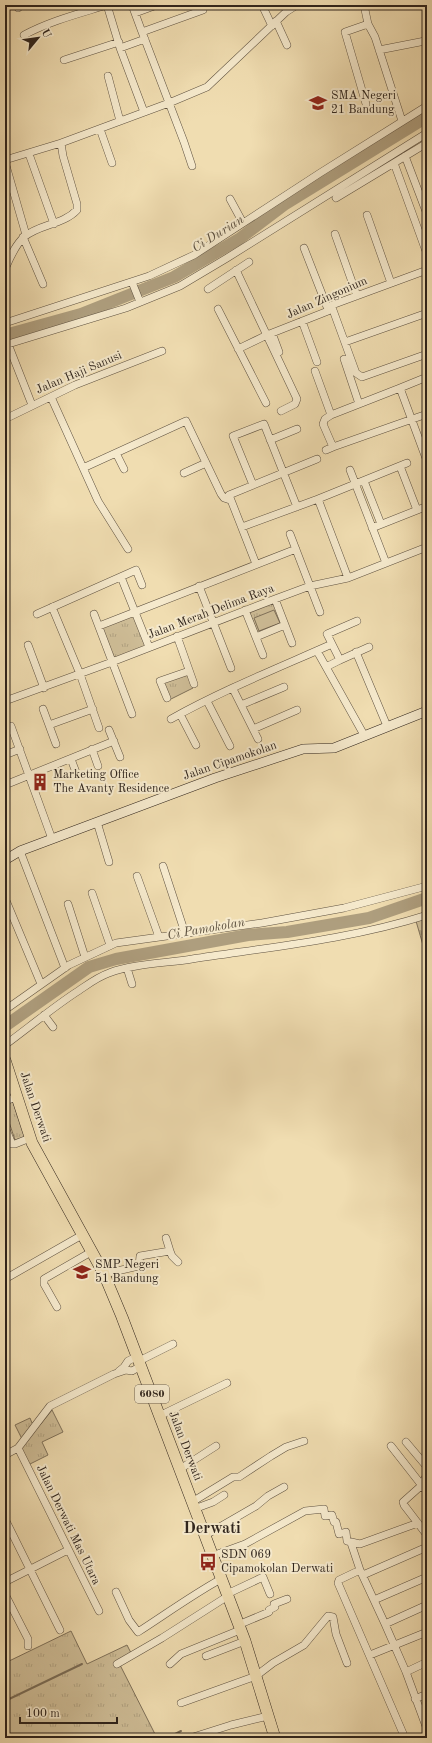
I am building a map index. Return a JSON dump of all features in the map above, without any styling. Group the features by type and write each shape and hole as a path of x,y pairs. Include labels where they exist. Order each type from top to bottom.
{"main road":[{"name":"Jalan Derwati","path":"5,1060 30,1138 104,1274 140,1361 204,1536 245,1641 275,1738"}],"street":[{"path":"24,35 62,19 107,5 144,112"},
{"path":"132,5 192,166"},
{"path":"135,13 157,5"},
{"path":"262,5 287,45"},
{"path":"43,284 24,236 5,161 100,129 169,103 211,84 286,12 297,5"},
{"path":"364,5 368,24 373,32 402,121"},
{"path":"64,60 120,45 203,10"},
{"path":"366,104 345,32 368,24"},
{"path":"379,50 425,41"},
{"path":"108,76 120,121"},
{"path":"5,322 133,284 194,255 427,106"},
{"path":"100,129 112,163"},
{"path":"32,405 7,345 180,286 427,133"},
{"path":"5,269 16,246 24,236 54,224 74,213 77,208 61,143"},
{"path":"336,198 427,143"},
{"path":"29,154 54,224"},
{"path":"405,156 427,214"},
{"path":"394,163 427,254"},
{"path":"230,199 243,223"},
{"path":"367,215 391,282"},
{"path":"335,234 358,296"},
{"path":"304,248 327,307 333,310 356,373 362,377 427,354"},
{"path":"208,289 249,262"},
{"path":"236,270 269,334 297,400 295,404 281,411"},
{"name":"Jalan Zingonium","path":"238,349 269,334 328,311 332,305 427,270"},
{"path":"133,284 139,300"},
{"path":"218,309 266,403"},
{"path":"345,342 427,313"},
{"path":"302,321 317,362"},
{"name":"Jalan Haji Sanusi","path":"5,419 51,396 162,351"},
{"path":"344,359 359,404"},
{"path":"315,371 330,415"},
{"path":"333,446 323,424 325,419 330,415 427,377"},
{"path":"400,388 427,461"},
{"path":"51,396 83,468 108,519 128,549"},
{"path":"326,450 333,446 427,414"},
{"path":"83,468 186,421 220,494 224,498 230,500"},
{"path":"253,485 233,436 264,424 297,507"},
{"path":"270,440 297,429"},
{"path":"116,453 124,469"},
{"path":"256,564 229,495 317,459"},
{"path":"184,473 206,463"},
{"path":"242,527 403,465 417,510"},
{"path":"350,470 386,563"},
{"path":"364,480 381,524"},
{"path":"318,499 348,578"},
{"path":"372,528 425,507"},
{"path":"290,534 320,612"},
{"name":"Jalan Merah Delima Raya","path":"5,701 44,688 310,586 348,578 427,547"},
{"path":"99,626 296,549"},
{"path":"36,614 136,570 142,585"},
{"path":"121,577 149,647"},
{"path":"200,586 231,668"},
{"path":"275,599 292,643"},
{"path":"52,607 80,674 99,728"},
{"path":"245,610 263,654"},
{"path":"94,614 132,714"},
{"path":"340,660 326,634 357,621"},
{"path":"256,637 285,625"},
{"path":"177,636 194,684"},
{"path":"171,719 332,644"},
{"path":"28,645 44,688"},
{"path":"326,667 369,647"},
{"path":"317,651 362,733"},
{"path":"356,652 385,724"},
{"path":"167,698 160,681 189,670"},
{"path":"241,705 284,687"},
{"path":"233,689 258,739"},
{"path":"207,701 230,746"},
{"path":"43,709 56,744"},
{"path":"49,725 93,709"},
{"path":"253,729 297,710"},
{"name":"Jalan Cipamokolan","path":"5,860 20,851 223,775 302,749 334,748 362,733 427,711"},
{"path":"180,714 196,745"},
{"path":"8,727 20,749 52,839"},
{"path":"109,730 120,757"},
{"path":"5,785 71,760 74,756 114,741"},
{"path":"5,755 20,749"},
{"path":"92,749 98,766"},
{"path":"71,760 77,775"},
{"path":"97,822 109,862"},
{"path":"20,851 65,968"},
{"path":"163,866 186,933"},
{"path":"137,876 159,937"},
{"path":"5,1010 65,968 110,945 125,941 262,923 344,908 427,886"},
{"path":"92,893 110,945"},
{"path":"5,898 41,984"},
{"path":"68,904 85,957"},
{"path":"5,1046 44,1015 92,982 110,972 127,968 164,964 346,935 406,922 427,915"},
{"path":"127,968 132,984"},
{"path":"44,1015 53,1027"},
{"path":"5,1101 17,1097"},
{"path":"5,1126 12,1144 30,1138"},
{"path":"5,1279 82,1234"},
{"path":"166,1238 172,1256 178,1262"},
{"path":"104,1274 139,1266 140,1256 170,1250"},
{"path":"57,1307 44,1284 44,1279 91,1252"},
{"path":"5,1455 18,1448 36,1427 36,1424 50,1406 114,1374 126,1370 132,1371 140,1361 173,1344"},
{"path":"114,1374 124,1367 128,1361 140,1361"},
{"path":"160,1416 227,1383"},
{"path":"193,1506 227,1480 233,1477 239,1477 286,1448 304,1441"},
{"path":"406,1442 427,1467"},
{"path":"180,1469 216,1446"},
{"path":"391,1446 427,1492"},
{"name":"Jalan Derwati Mas Utara","path":"18,1448 99,1611"},
{"path":"427,1474 422,1485 403,1502 427,1535"},
{"path":"204,1536 256,1506 268,1496 284,1487"},
{"path":"193,1506 213,1502 224,1495"},
{"path":"212,1556 245,1544 297,1514 310,1510 324,1509 325,1516 332,1515 334,1522 336,1522 339,1534 346,1532 346,1541 351,1543 360,1544 418,1523"},
{"path":"5,1519 60,1630"},
{"path":"351,1543 361,1572 386,1624 406,1672 427,1729"},
{"path":"405,1738 338,1583 339,1580 427,1547"},
{"path":"5,1582 68,1550"},
{"path":"374,1600 427,1577"},
{"path":"117,1664 162,1638 227,1595 263,1578 270,1594"},
{"path":"116,1592 129,1620 138,1632 185,1600 194,1596 198,1591 221,1579"},
{"path":"5,1594 28,1639 28,1646"},
{"path":"170,1664 181,1654 269,1612 269,1610 275,1607 274,1604 288,1599"},
{"path":"386,1624 427,1605"},
{"path":"181,1703 256,1676 273,1663 304,1645 328,1616 333,1617 336,1634 347,1663"},
{"path":"370,1655 427,1632"},
{"path":"206,1656 245,1641"},
{"path":"406,1672 427,1662"},
{"path":"415,1699 427,1694"},
{"path":"190,1738 230,1725 268,1716"}],"green space":[{"path":"274,601 283,624 258,634 249,611"},
{"path":"274,610 280,623 259,631 254,618"},
{"path":"134,614 146,646 113,659 100,627"},
{"path":"187,673 193,688 169,700 162,683"},
{"path":"427,916 427,959 416,921"},
{"path":"13,1102 25,1137 15,1140 5,1110 5,1104"},
{"path":"52,1410 63,1432 42,1442 48,1455 28,1465 20,1449 24,1443 15,1425 30,1418 32,1423 40,1425"},
{"path":"71,1631 87,1664 127,1645 131,1653 118,1661 157,1738 5,1738 5,1663"}],"waterway":[{"name":"Ci Durian","path":"5,335 81,314 174,277 239,239 284,205 427,117"},
{"name":"Ci Pamokolan","path":"5,1026 89,967 116,959 248,935 287,932 369,918 427,898"},
{"path":"5,1701 82,1664"},
{"path":"167,1738 181,1731"}],"place":[{"name":"SMA Negeri 21 Bandung","path":"318,103"},
{"name":"Marketing Office The Avanty Residence","path":"40,782"},
{"name":"SMP Negeri 51 Bandung","path":"82,1272"},
{"name":"SDN 069 Cipamokolan Derwati","path":"208,1562"}],"district":[{"name":"Derwati","path":"212,1529"}]}
